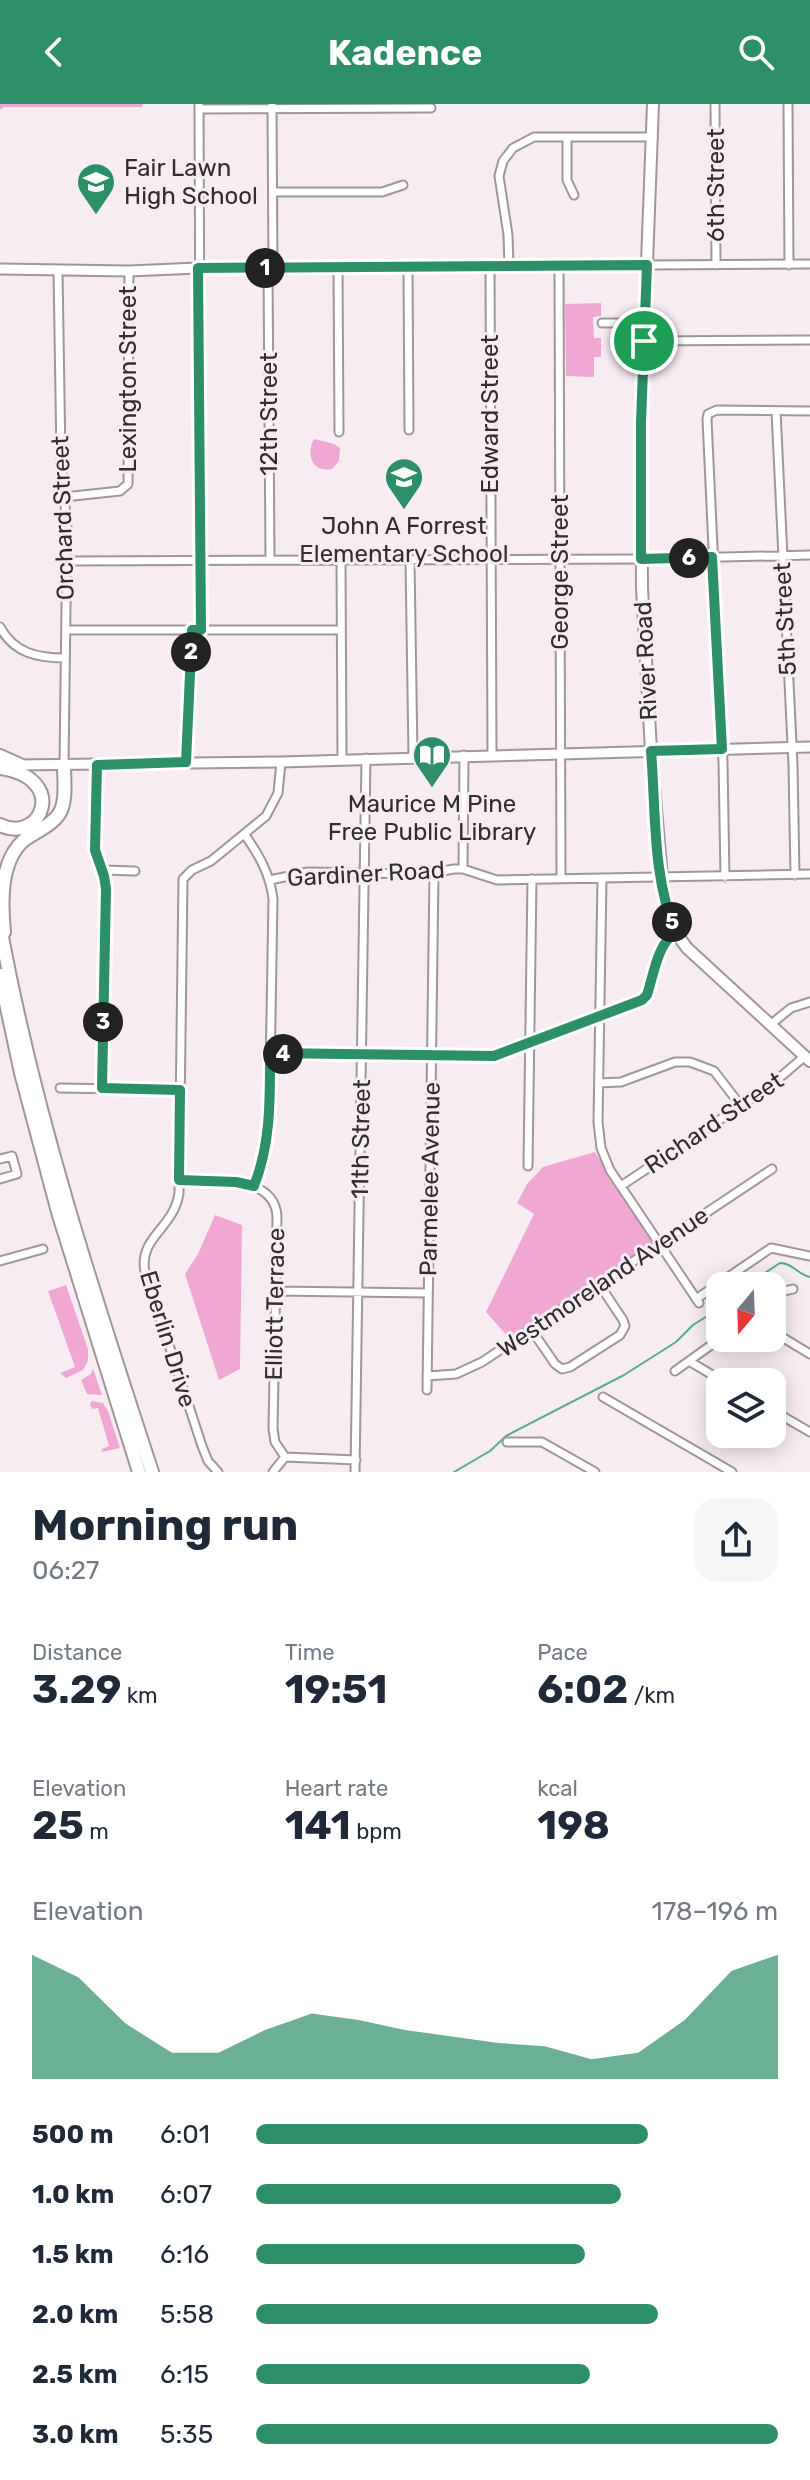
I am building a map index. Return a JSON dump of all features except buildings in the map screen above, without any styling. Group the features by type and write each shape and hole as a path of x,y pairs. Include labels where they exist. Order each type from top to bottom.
{"highway":[{"path":"0,756 20,765"},
{"path":"64,765 63,800 59,814 20,843 11,853 3,872 4,971 68,1209 152,1472"},
{"path":"0,767 32,779 41,790 43,804 38,816 23,828 8,829 0,825"},
{"path":"0,926 11,1026"},
{"path":"0,987 67,1244 139,1472"}],"main road":[{"name":"River Road","path":"653,104 641,422 641,559 661,877 667,911 676,933 697,959 807,1058"},
{"path":"0,269 129,271 647,265"},
{"path":"0,767 810,747"}],"street":[{"name":"6th Street","path":"715,104 716,265"},
{"path":"788,104 789,265"},
{"path":"186,762 200,560 199,106 431,108"},
{"name":"12th Street","path":"270,560 272,106"},
{"path":"567,137 567,180 574,195"},
{"path":"509,266 508,235 499,183 503,161 513,148 526,139 653,137"},
{"path":"273,192 382,192 403,185"},
{"path":"647,265 810,264"},
{"name":"George Street","path":"559,265 561,878"},
{"name":"Edward Street","path":"490,266 492,755"},
{"path":"338,267 339,432"},
{"path":"408,267 409,430"},
{"name":"Orchard Street","path":"58,270 60,451 67,561 64,765"},
{"name":"Lexington Street","path":"64,497 126,488 130,432 129,271"},
{"path":"602,323 645,323"},
{"path":"644,341 810,340"},
{"path":"725,877 706,423 708,414 717,410 810,411"},
{"name":"5th Street","path":"776,411 795,875"},
{"path":"67,561 641,559 810,555"},
{"path":"341,560 342,759"},
{"path":"410,560 413,757"},
{"path":"0,627 11,643 25,652 42,657 65,658"},
{"path":"66,630 341,630"},
{"path":"464,755 463,869 491,879 810,874"},
{"name":"11th Street","path":"355,1472 366,758"},
{"path":"179,1180 236,1182 254,1186 265,1154 269,1132 273,908 270,880 263,862 245,835 266,816 274,802 280,784 281,762"},
{"path":"97,765 95,850 106,889 102,1088"},
{"name":"Eberlin Drive","path":"218,1472 208,1461 202,1446 144,1257 150,1243 169,1221 176,1207 179,1180 183,879 245,835"},
{"name":"Gardiner Road","path":"270,880 308,872 434,873 463,869"},
{"path":"102,870 135,871"},
{"name":"Parmelee Avenue","path":"427,1390 434,873"},
{"path":"602,878 599,1139 606,1163 698,1301 771,1248 810,1256"},
{"path":"528,1166 532,879"},
{"path":"270,1053 494,1056 645,998 664,944 676,933"},
{"path":"770,1025 791,1008 810,1002"},
{"name":"Richard Street","path":"621,1186 778,1081 807,1058"},
{"path":"599,1083 621,1082 675,1062 690,1062 714,1071 741,1106"},
{"path":"60,1088 180,1090"},
{"path":"0,1159 12,1156 17,1174 0,1179"},
{"name":"Westmoreland Avenue","path":"427,1376 465,1371 772,1169"},
{"name":"Elliott Terrace","path":"254,1186 271,1198 276,1209 273,1429 275,1442 285,1457"},
{"path":"0,1261 43,1249"},
{"path":"531,1329 555,1364 562,1369 620,1335 625,1326 623,1320 599,1284"},
{"path":"786,1291 793,1289"},
{"path":"275,1291 428,1293"},
{"path":"786,1339 810,1354"},
{"path":"675,1371 706,1349"},
{"path":"689,1361 706,1371"},
{"path":"603,1397 732,1472"},
{"path":"786,1418 810,1432"},
{"path":"507,1442 542,1442 595,1472"},
{"path":"273,1472 285,1457 356,1460"}],"shaded area":[{"path":"0,104 143,104 142,107 4,107 0,110"},
{"path":"601,303 601,316 593,317 594,338 601,338 601,357 594,357 594,377 566,376 565,304"},
{"path":"314,439 340,448 339,461 332,469 325,470 312,462 310,451"},
{"path":"595,1152 653,1243 509,1338 486,1312 534,1214 517,1203 527,1184 543,1167"},
{"path":"215,1215 242,1225 240,1369 219,1380 185,1274 198,1254"},
{"path":"66,1285 88,1349 88,1361 83,1370 66,1378 60,1373 75,1367 48,1291"},
{"path":"93,1369 102,1395 87,1394 81,1380"},
{"path":"92,1401 103,1403 108,1411 120,1448 101,1452 109,1446 98,1408 92,1409"}],"waterway":[{"path":"766,1272 780,1263 810,1277"},
{"path":"454,1472 490,1451 506,1436 624,1375 676,1342 706,1317"}],"place":[{"name":"Fair Lawn High School","path":"96,216"},
{"name":"John A Forrest Elementary School","path":"404,511"},
{"name":"Maurice M Pine Free Public Library","path":"432,789"}],"route":[{"path":"647,265 644,341 641,559 712,557 722,749 651,751 663,889 676,933 664,944 647,995 642,1000 501,1055 270,1053 269,1132 254,1186 236,1182 179,1180 180,1090 102,1088 106,889 95,850 97,765 186,762 192,630 201,630 198,268 647,265"}]}
